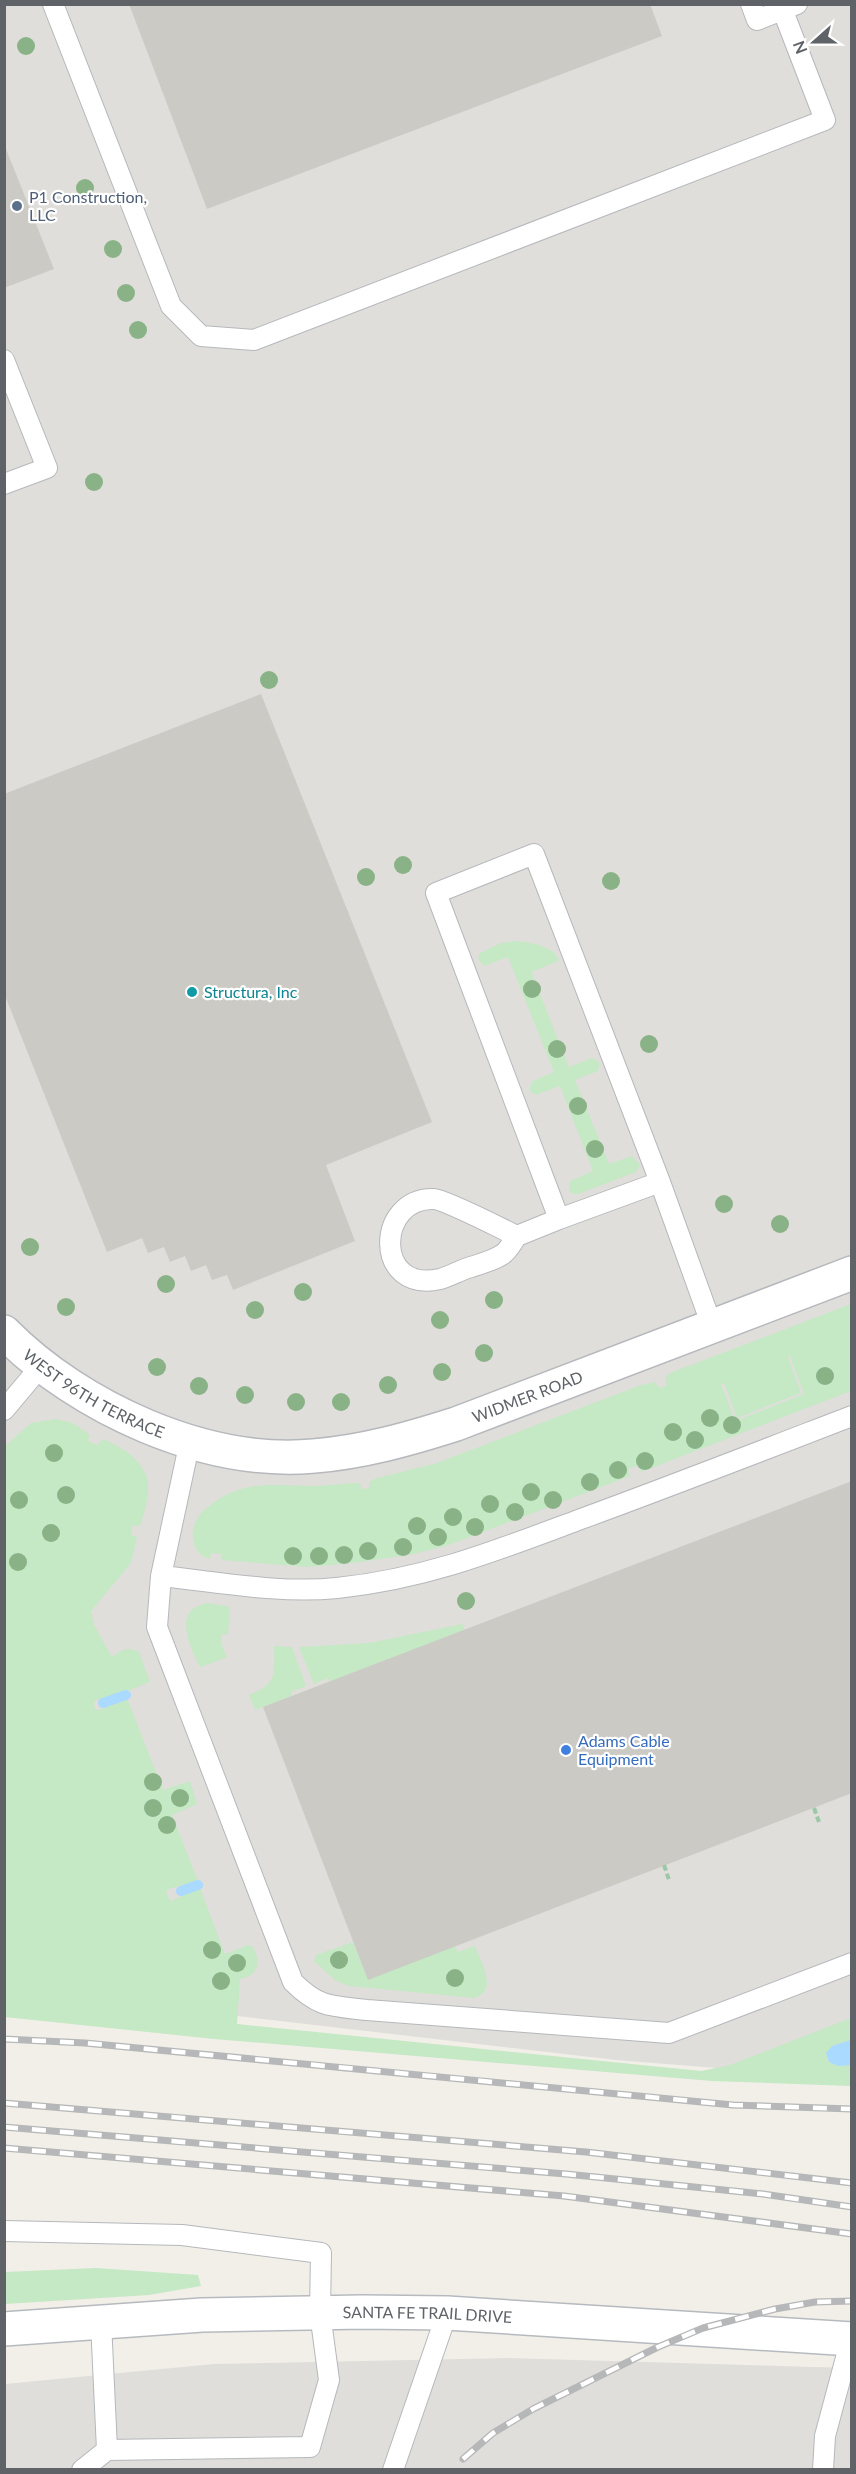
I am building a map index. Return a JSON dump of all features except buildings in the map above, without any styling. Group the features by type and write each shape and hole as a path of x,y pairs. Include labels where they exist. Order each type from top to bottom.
{"street":[{"name":"WIDMER ROAD","path":"190,1442 264,1456 312,1456 361,1450 403,1441 456,1424 852,1273"},
{"name":"WEST 96TH TERRACE","path":"4,1332 41,1366 80,1392 154,1429 190,1442"},
{"name":"SANTA FE TRAIL DRIVE","path":"4,2329 202,2315 447,2313 851,2339"}],"lane":[{"path":"53,4 171,306 201,336 254,340 825,120 790,8 754,12"},
{"path":"4,360 47,468 4,484"},
{"path":"559,1219 436,893 534,854 660,1182 712,1326"},
{"path":"517,1236 435,1199 420,1201 404,1210 396,1220 389,1240 391,1257 398,1269 410,1278 439,1279 503,1254 517,1236 660,1182"},
{"path":"4,1410 41,1366"},
{"path":"161,1576 283,1588 335,1588 414,1576 457,1565 852,1416"},
{"path":"190,1442 161,1576 157,1627 293,1982 306,1995 322,2004 367,2010 669,2033 852,1963"},
{"path":"4,2230 182,2235 321,2253 320,2313 329,2380 310,2447 107,2450 82,2469"},
{"path":"393,2469 447,2313"},
{"path":"101,2322 107,2450"},
{"path":"823,2469 825,2436 851,2339"}],"path":[{"path":"814,1808 819,1822"},
{"path":"664,1865 669,1880"}],"shaded area":[{"path":"4,5 851,5 851,2072 754,2071 616,2060 5,1989"},
{"path":"508,2358 851,2368 851,2469 5,2470 5,2384 214,2364"}],"green space":[{"path":"518,941 547,948 559,960 531,972 569,1067 592,1058 600,1063 598,1071 575,1080 609,1164 632,1156 640,1165 636,1172 578,1194 573,1194 569,1190 570,1181 593,1171 560,1086 536,1095 530,1091 533,1081 554,1072 508,957 484,966 478,959 480,953 501,943"},
{"path":"851,1304 851,1391 641,1472 638,1465 628,1469 630,1476 446,1546 409,1555 308,1567 221,1560 222,1554 211,1553 210,1559 196,1549 193,1530 198,1517 208,1507 234,1491 274,1485 318,1486 360,1483 361,1489 369,1488 369,1482 377,1478 437,1463 641,1385 655,1382 659,1388 667,1385 665,1378 670,1373","holes":["790,1356 804,1394 735,1421 721,1384 724,1383 737,1418 801,1393 788,1357"]},
{"path":"55,1419 73,1423 90,1435 88,1441 97,1445 103,1439 120,1447 135,1459 146,1474 148,1484 145,1510 140,1526 133,1525 131,1535 137,1537 131,1563 91,1611 94,1625 112,1657 125,1650 131,1649 139,1652 150,1682 103,1701 98,1699 94,1702 95,1710 127,1698 163,1790 190,1781 197,1804 172,1815 198,1881 168,1889 166,1893 171,1901 200,1888 225,1954 248,1945 253,1947 257,1967 251,1974 240,1979 237,2024 701,2071 730,2065 851,2018 851,2040 832,2046 826,2053 829,2062 838,2066 851,2065 851,2086 712,2081 214,2039 5,2017 5,1446 31,1423"},
{"path":"208,1603 230,1607 228,1635 222,1634 221,1643 227,1657 201,1667 186,1628 190,1612 197,1606"},
{"path":"462,1624 465,1630 330,1682 328,1678 314,1684 300,1650 300,1647 369,1643"},
{"path":"274,1646 292,1647 306,1686 291,1692 292,1696 255,1710 249,1695 270,1682 274,1671"},
{"path":"353,1942 368,1979 455,1946 458,1952 475,1946 486,1975 486,1989 474,1998 349,1986 336,1981 314,1961 316,1955"},
{"path":"96,2268 198,2275 201,2286 149,2295 5,2304 5,2272"}],"water":[{"path":"851,2040 851,2065 838,2066 829,2062 826,2053 832,2046"}],"waterway":[{"path":"103,1703 126,1695"},
{"path":"181,1891 198,1885"}],"railway":[{"path":"4,2039 85,2043 733,2105 852,2109"},
{"path":"4,2103 586,2152 852,2183"},
{"path":"4,2127 566,2174 763,2194 852,2207"},
{"path":"4,2148 564,2196 852,2234"},
{"path":"463,2459 493,2433 533,2409 658,2347 703,2328 775,2309 815,2302 852,2301"}],"place":[{"name":"P1 Construction, LLC","path":"17,206"},
{"name":"Structura, Inc","path":"192,992"},
{"name":"Adams Cable Equipment","path":"566,1750"}]}
